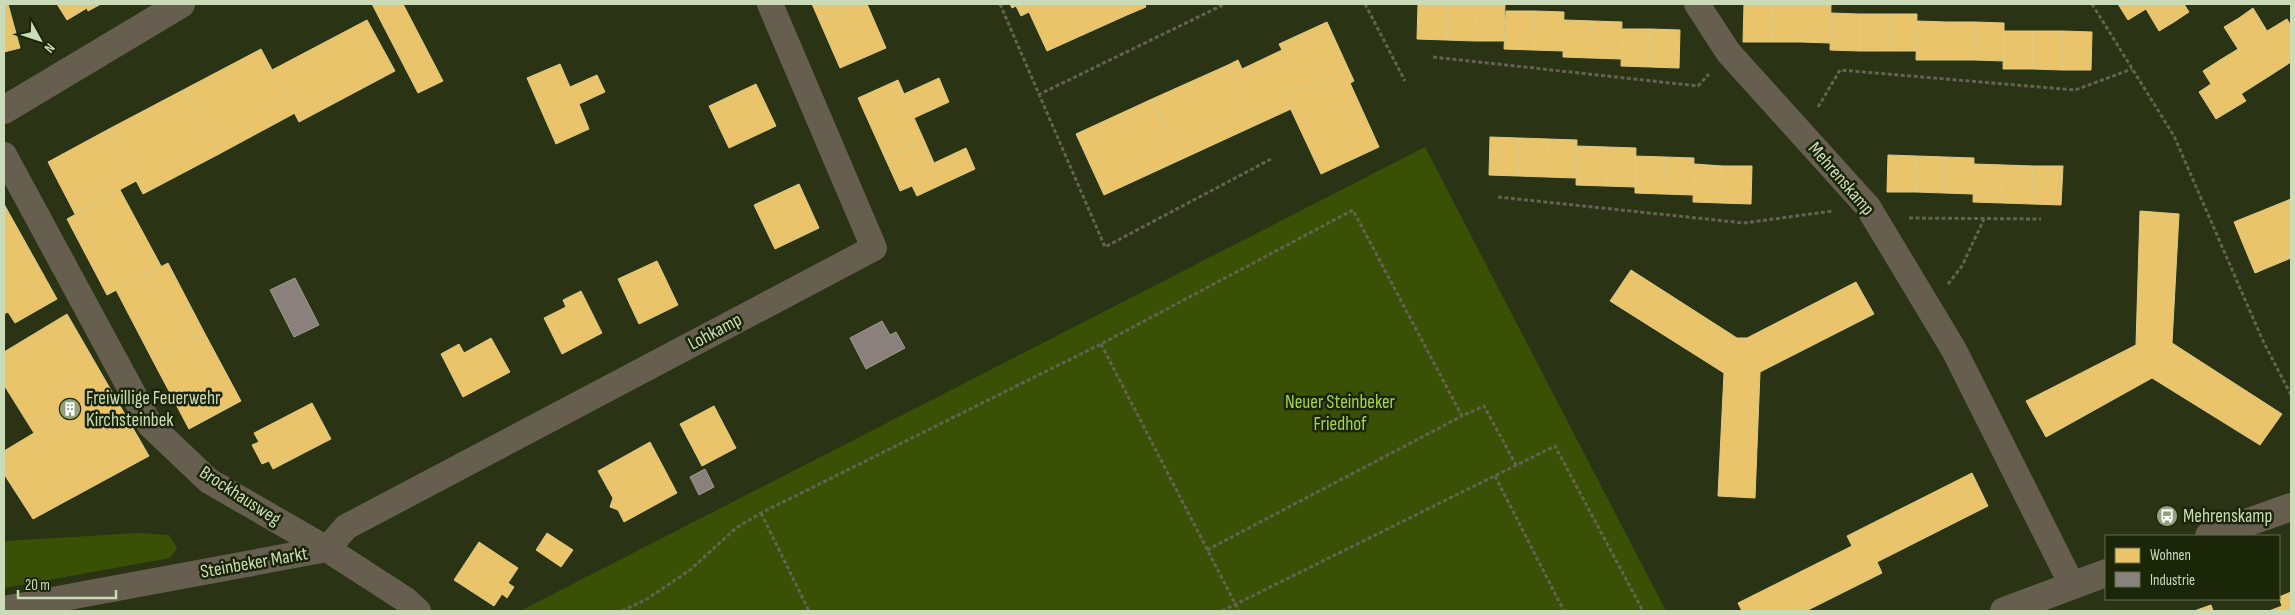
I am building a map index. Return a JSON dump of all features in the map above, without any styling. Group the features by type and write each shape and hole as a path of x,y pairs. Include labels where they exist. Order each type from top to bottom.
{"street":[{"path":"4,110 181,4"},
{"name":"Lohkamp","path":"327,549 346,527 874,248 770,4"},
{"name":"Mehrenskamp","path":"1697,4 1728,52 1871,212 1954,350 2072,585"},
{"name":"Brockhausweg","path":"4,154 150,425 210,481 327,549 406,600 418,611"},
{"path":"2212,535 2291,507"},
{"name":"Steinbeker Markt","path":"4,609 327,549"},
{"path":"2004,611 2105,573"}],"path":[{"path":"1000,4 1105,247 1274,158"},
{"path":"1038,95 1225,4"},
{"path":"1365,4 1405,82"},
{"path":"2092,4 2174,136 2263,342 2291,395"},
{"path":"1433,57 1698,86 1728,52"},
{"path":"1802,134 1840,70 2075,90 2132,69"},
{"path":"1498,196 1744,222 1871,212 1984,219 2041,219"},
{"path":"622,611 647,599 690,570 736,528 761,513 1101,344 1353,210 1462,416"},
{"path":"1929,308 1962,266 1984,219"},
{"path":"1101,344 1239,611"},
{"path":"1207,550 1484,406 1516,465"},
{"path":"1222,611 1555,446 1643,611"},
{"path":"1495,476 1564,611"},
{"path":"761,513 809,611"}],"green space":[{"name":"Neuer Steinbeker Friedhof","path":"1425,147 1666,611 520,611"},
{"path":"139,533 169,535 177,548 170,558 4,588 4,541"}],"building: Wohnen":[{"path":"4,4 8,4 20,48 4,52"},
{"path":"57,4 101,4 88,11 87,8 67,20"},
{"path":"372,4 403,4 443,81 418,93"},
{"path":"812,4 858,4 819,20"},
{"path":"858,4 867,4 886,48 840,68 819,20"},
{"path":"1010,4 1122,4 1127,15 1047,51 1029,12 1021,16 1016,6 1012,8"},
{"path":"1122,4 1145,4 1146,7 1127,15"},
{"path":"1418,4 1447,4 1446,40 1417,39"},
{"path":"1447,4 1477,4 1475,41 1446,40"},
{"path":"1477,4 1505,4 1504,41 1475,41"},
{"path":"1744,4 1773,4 1772,42 1743,42"},
{"path":"1773,4 1802,4 1801,42 1772,42"},
{"path":"1802,4 1831,4 1830,43 1801,42"},
{"path":"2118,4 2163,4 2174,22 2159,31 2146,9 2128,20"},
{"path":"2163,4 2184,4 2189,12 2174,22"},
{"path":"2253,8 2267,31 2287,19 2291,26 2291,62 2274,73 2239,18"},
{"path":"1506,11 1535,11 1533,50 1504,49"},
{"path":"1535,11 1564,12 1563,51 1533,50"},
{"path":"1831,13 1859,14 1859,51 1830,50"},
{"path":"1859,14 1888,14 1888,51 1859,51"},
{"path":"1888,14 1917,14 1916,51 1888,51"},
{"path":"2239,18 2274,73 2241,94 2220,60 2238,49 2224,27"},
{"path":"367,20 395,71 299,122 272,70"},
{"path":"1564,20 1593,21 1591,58 1563,57"},
{"path":"1593,21 1622,22 1621,59 1591,58"},
{"path":"1917,21 1946,22 1945,60 1916,60"},
{"path":"1327,22 1348,68 1285,97 1291,109 1256,125 1228,65 1238,60 1242,69 1282,50 1279,44"},
{"path":"1946,22 1975,22 1974,60 1945,60"},
{"path":"1975,22 2004,23 2004,61 1974,60"},
{"path":"1622,29 1651,29 1650,67 1621,66"},
{"path":"1651,29 1680,30 1679,68 1650,67"},
{"path":"2004,31 2033,31 2033,69 2003,69"},
{"path":"2033,31 2063,31 2062,70 2033,69"},
{"path":"2063,31 2092,32 2091,70 2062,70"},
{"path":"261,49 295,113 219,154 185,89"},
{"path":"2220,60 2246,101 2216,119 2199,92 2211,84 2203,71"},
{"path":"560,64 570,87 597,75 605,92 579,104 589,129 556,144 527,78"},
{"path":"1228,65 1256,125 1180,160 1152,99"},
{"path":"1348,68 1354,81 1350,83 1379,147 1321,174 1285,97"},
{"path":"939,78 949,102 914,118 924,140 885,158 858,98 898,80 904,94"},
{"path":"756,84 776,126 729,148 709,106"},
{"path":"185,89 219,154 143,194 109,129"},
{"path":"1152,99 1180,160 1104,195 1076,134"},
{"path":"109,129 136,181 75,214 48,162"},
{"path":"1490,137 1519,138 1518,176 1489,175"},
{"path":"1519,138 1548,139 1547,177 1518,176"},
{"path":"1548,139 1577,140 1576,178 1547,177"},
{"path":"924,140 934,163 966,148 975,169 917,196 912,186 900,191 885,158"},
{"path":"1577,146 1607,147 1605,186 1576,185"},
{"path":"1607,147 1636,148 1635,187 1605,186"},
{"path":"1888,155 1917,156 1916,192 1887,192"},
{"path":"1635,156 1665,157 1663,194 1635,193"},
{"path":"1917,156 1945,157 1944,193 1916,192"},
{"path":"1665,157 1694,158 1693,195 1663,194"},
{"path":"1945,157 1974,158 1973,194 1944,193"},
{"path":"1694,164 1723,166 1721,203 1693,202"},
{"path":"1974,164 2004,165 2002,203 1973,202"},
{"path":"2004,165 2033,166 2032,204 2002,203"},
{"path":"1723,166 1752,166 1751,204 1721,203"},
{"path":"2033,166 2063,166 2061,205 2032,204"},
{"path":"799,184 819,228 775,249 754,205"},
{"path":"120,190 161,266 107,295 67,219"},
{"path":"2291,199 2291,258 2255,273 2234,222"},
{"path":"4,204 14,222 4,228"},
{"path":"2140,211 2179,214 2172,343 2282,414 2260,445 2152,378 2046,437 2026,401 2136,345"},
{"path":"14,222 57,299 15,323 8,312 4,314 4,228"},
{"path":"657,261 678,305 639,324 618,279"},
{"path":"168,263 204,332 152,359 116,290"},
{"path":"1631,270 1737,338 1747,338 1856,282 1874,314 1760,372 1755,498 1718,496 1724,373 1610,301"},
{"path":"581,291 602,333 562,354 544,318 566,307 563,300"},
{"name":"Freiwillige Feuerwehr Kirchsteinbek","path":"67,314 149,456 33,519 4,474 4,451 34,433 4,385 4,352"},
{"path":"204,332 241,401 189,429 152,359"},
{"path":"491,338 510,372 463,397 441,354 459,344 464,353"},
{"path":"312,403 331,439 273,469 269,461 262,464 252,445 259,442 254,433"},
{"path":"714,406 736,448 702,466 680,424"},
{"path":"650,442 677,493 624,522 618,510 610,507 613,498 598,471"},
{"path":"1972,473 1988,506 1877,562 1882,573 1806,611 1742,611 1738,603 1852,546 1847,536"},
{"path":"547,533 573,550 561,567 536,550"},
{"path":"479,542 518,568 508,583 514,587 507,598 502,594 494,606 454,580"},
{"path":"2291,592 2291,611 2269,611 2282,606 2280,597"},
{"path":"2211,605 2213,611 2194,611"}],"building: Industrie":[{"path":"295,278 319,325 294,337 270,290"},
{"path":"882,321 890,335 896,332 905,348 866,369 850,338"},
{"path":"705,469 714,487 699,495 690,477"}],"place":[{"name":"Freiwillige Feuerwehr Kirchsteinbek","path":"70,409"},
{"name":"Mehrenskamp","path":"2167,516"}]}
